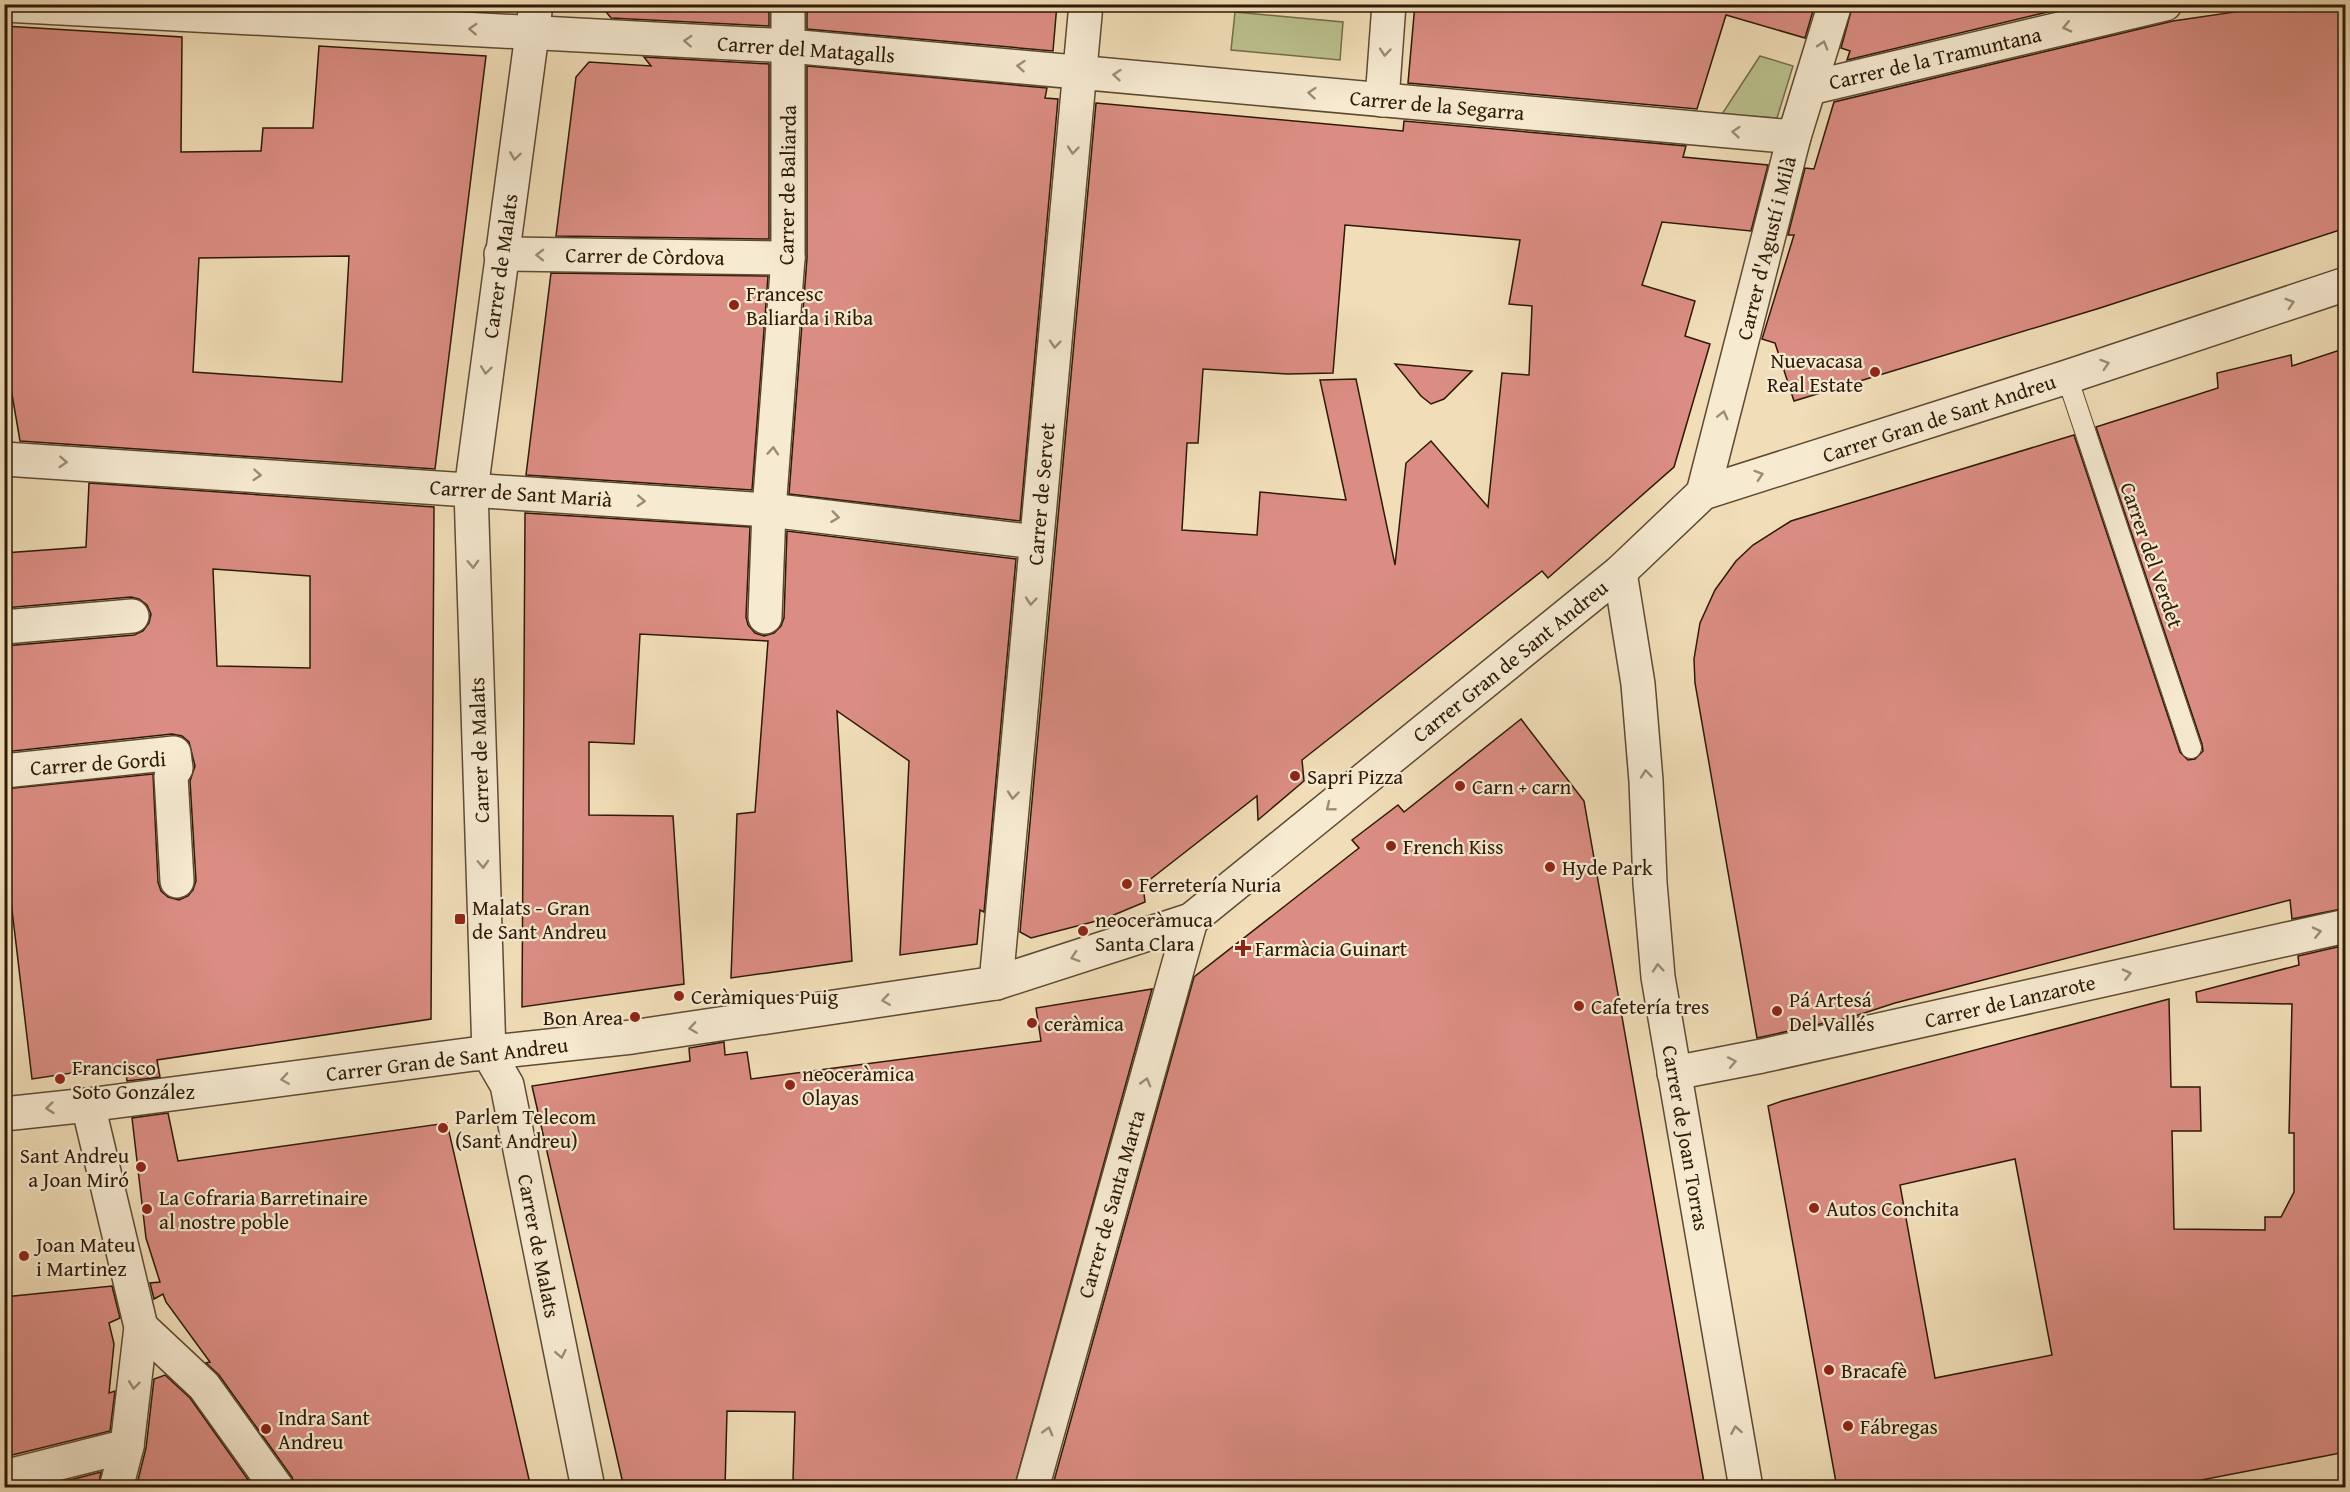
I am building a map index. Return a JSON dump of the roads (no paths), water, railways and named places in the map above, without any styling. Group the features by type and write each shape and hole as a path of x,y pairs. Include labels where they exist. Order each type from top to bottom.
{"street":[{"name":"Carrer de Baliarda","path":"765,617 769,510 788,258 788,4"},
{"name":"Carrer de Servet","path":"996,983 1086,4"},
{"path":"1382,100 1389,4"},
{"name":"Carrer d'Agustí i Milà","path":"1703,493 1794,137 1835,4"},
{"name":"Carrer de la Tramuntana","path":"1810,88 2132,8 2165,4"},
{"name":"Carrer del Matagalls","path":"4,5 534,18 789,46 1079,82"},
{"name":"Carrer de Malats","path":"534,18 471,490 489,1054 507,1085 588,1488"},
{"name":"Carrer de la Segarra","path":"1079,82 1382,100 1794,137"},
{"name":"Carrer de Còrdova","path":"501,254 788,258"},
{"name":"Carrer Gran de Sant Andreu","path":"4,1114 632,1037 996,983 1191,920 1620,572 1703,493 2067,377 2346,284"},
{"name":"Carrer de Sant Marià","path":"4,459 769,510 1036,542"},
{"name":"Carrer de Joan Torras","path":"1620,572 1638,684 1658,977 1746,1488"},
{"path":"4,627 132,616"},
{"name":"Carrer de Gordi","path":"4,771 174,753 176,768 171,776 177,881"},
{"name":"Carrer de Santa Marta","path":"1032,1488 1191,920"},
{"name":"Carrer de Lanzarote","path":"1674,1072 1762,1056 2346,926"},
{"path":"88,1105 141,1327 127,1446 116,1488"},
{"path":"141,1327 204,1386 277,1488"},
{"path":"4,1477 127,1446"}],"lane":[{"name":"Carrer del Verdet","path":"2067,377 2191,748"}],"place":[{"name":"Francesc Baliarda i Riba","path":"734,305"},
{"name":"Nuevacasa Real Estate","path":"1875,372"},
{"name":"Sapri Pizza","path":"1295,776"},
{"name":"Carn + carn","path":"1460,786"},
{"name":"French Kiss","path":"1391,846"},
{"name":"Hyde Park","path":"1550,867"},
{"name":"Ferretería Nuria","path":"1127,884"},
{"name":"Malats - Gran de Sant Andreu","path":"460,919"},
{"name":"neoceràmuca Santa Clara","path":"1083,931"},
{"name":"Farmàcia Guinart","path":"1243,948"},
{"name":"Ceràmiques Puig","path":"679,996"},
{"name":"Cafetería tres","path":"1579,1006"},
{"name":"Pá Artesá Del Vallés","path":"1777,1011"},
{"name":"Bon Area","path":"635,1017"},
{"name":"ceràmica","path":"1032,1023"},
{"name":"Francisco Soto González","path":"60,1079"},
{"name":"neoceràmica Olayas","path":"790,1085"},
{"name":"Parlem Telecom (Sant Andreu)","path":"443,1128"},
{"name":"Sant Andreu a Joan Miró","path":"141,1167"},
{"name":"Autos Conchita","path":"1814,1208"},
{"name":"La Cofraria Barretinaire al nostre poble","path":"147,1209"},
{"name":"Joan Mateu i Martinez","path":"24,1256"},
{"name":"Bracafè","path":"1829,1370"},
{"name":"Fábregas","path":"1848,1426"},
{"name":"Indra Sant Andreu","path":"266,1429"}]}
